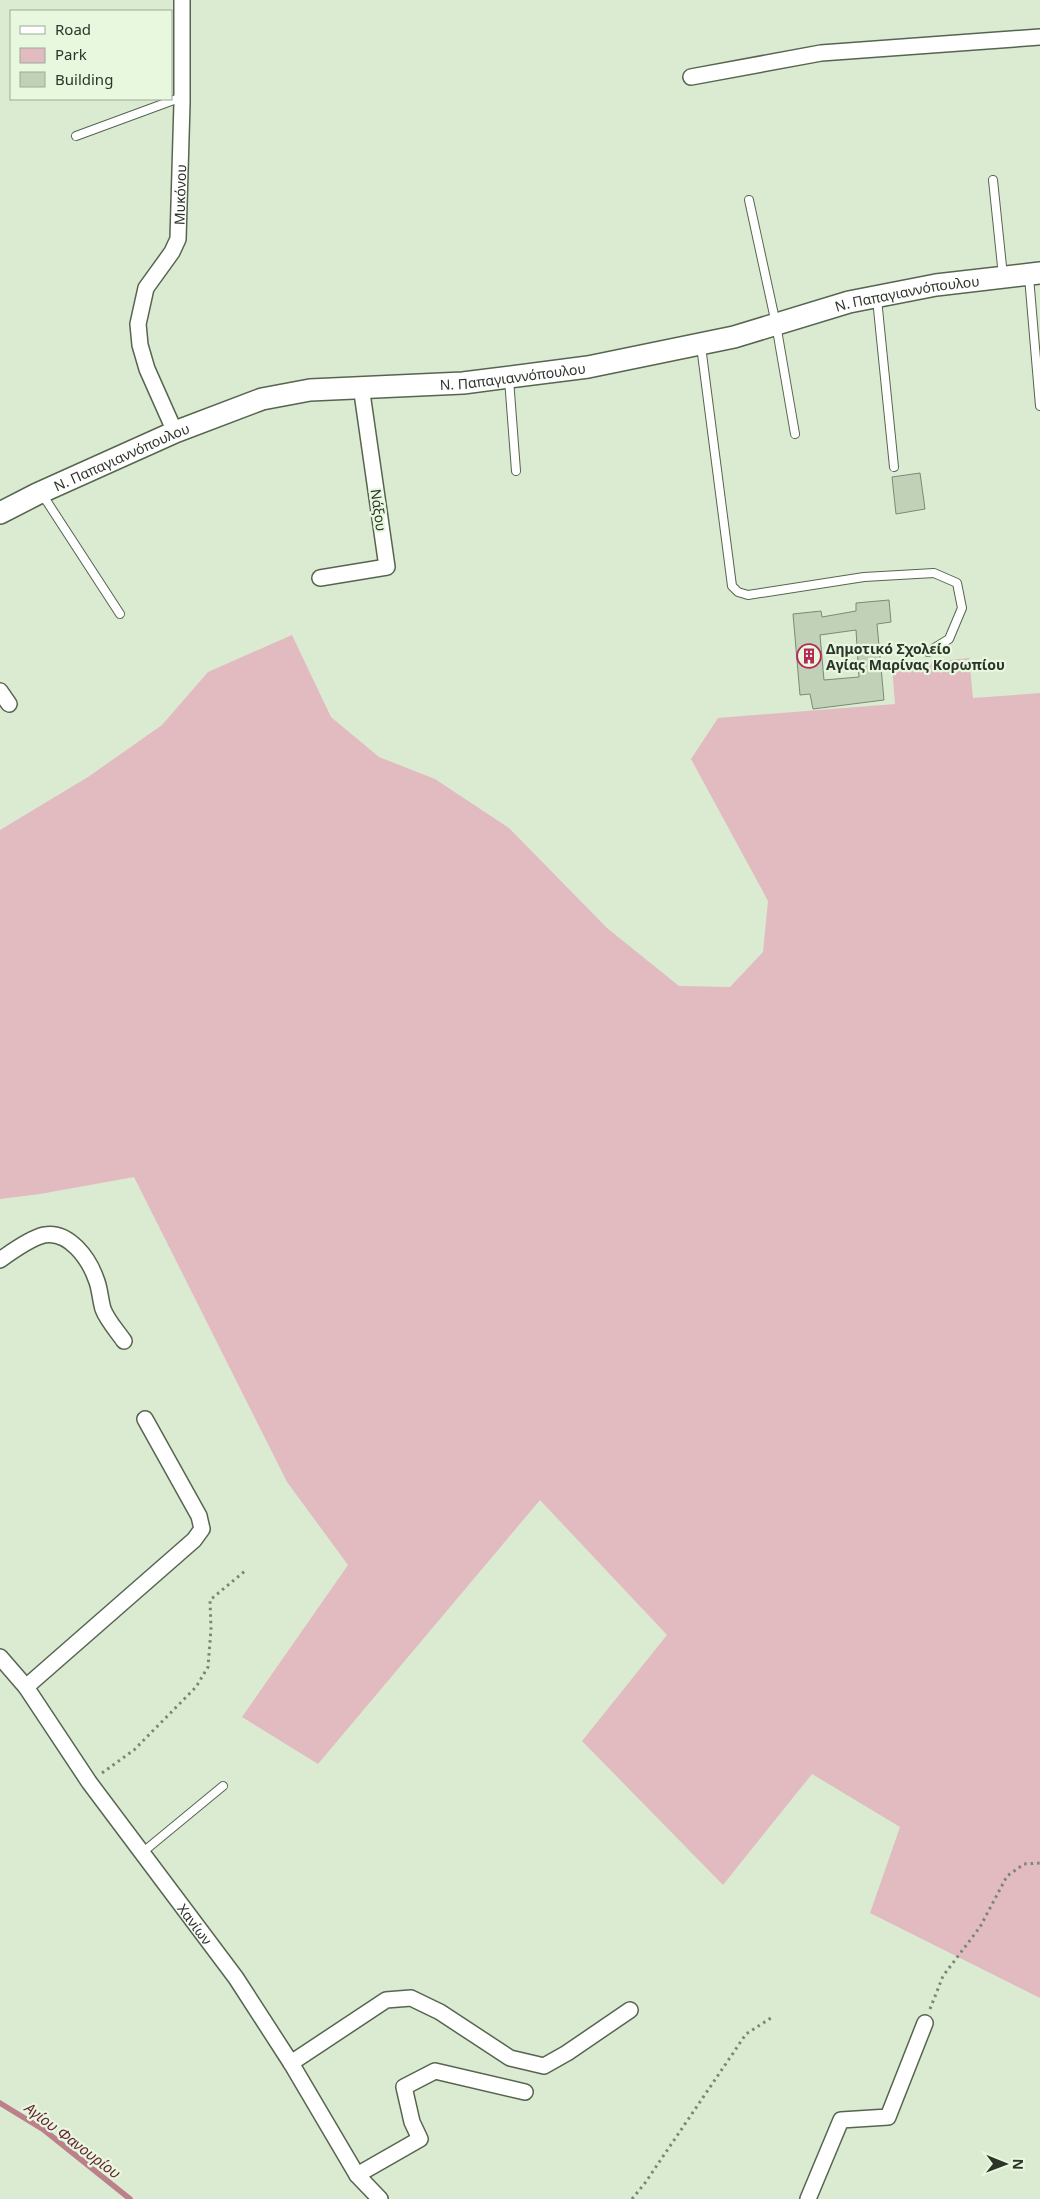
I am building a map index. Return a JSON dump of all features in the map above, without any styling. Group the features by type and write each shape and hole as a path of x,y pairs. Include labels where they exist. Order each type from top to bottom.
{"street":[{"name":"Μυκόνου","path":"175,432 146,369 140,345 138,324 146,288 172,252 178,239 182,97 182,0"},
{"path":"691,77 821,53 1040,37"},
{"name":"Ν. Παπαγιαννόπουλου","path":"0,514 41,492 175,432 262,399 310,390 361,386 463,383 588,367 734,337 849,302 936,286 1035,274"},
{"name":"Νάξου","path":"320,578 387,567 361,386"},
{"path":"0,691 9,704"},
{"path":"0,1260 43,1236 54,1235 74,1245 82,1253 90,1266 97,1280 103,1310 124,1341"},
{"path":"26,1687 194,1540 202,1530 200,1516 145,1420"},
{"name":"Χανίων","path":"0,1657 26,1687 89,1782 236,1978 291,2063 357,2175 380,2199"},
{"path":"291,2063 386,2000 411,1998 440,2012 510,2058 544,2066 567,2053 630,2010"},
{"path":"808,2199 841,2120 888,2117 924,2024"},
{"path":"357,2175 420,2139 412,2122 404,2087 435,2071 525,2092"}],"lane":[{"path":"76,136 182,97"},
{"path":"993,180 1003,278"},
{"path":"749,200 776,324 795,434"},
{"path":"1035,274 1040,406"},
{"path":"877,297 894,467"},
{"path":"700,344 732,586 738,592 748,595 864,577 934,573 958,583 962,608 949,639 928,652"},
{"path":"509,377 516,471"},
{"path":"41,492 120,614"},
{"path":"143,1852 223,1786"}],"path":[{"path":"89,1782 134,1750 196,1687 208,1666 211,1629 210,1600 244,1570"},
{"path":"924,2024 943,1976 980,1927 1007,1876 1024,1864 1040,1863"},
{"path":"632,2199 645,2183 746,2034 774,2016"}],"green space":[{"path":"292,635 331,717 379,757 435,779 509,828 607,928 679,986 730,987 763,952 768,901 691,759 718,718 895,704 892,666 969,658 973,698 1040,693 1040,1998 870,1913 900,1827 812,1774 723,1885 582,1741 667,1635 540,1500 318,1764 242,1717 348,1565 287,1482 134,1177 40,1194 0,1199 0,830 88,777 162,725 208,672"}],"building":[{"path":"920,473 925,509 896,514 892,477"},
{"name":"Δημοτικό Σχολείο Αγίας Μαρίνας Κορωπίου","path":"889,600 891,622 877,624 884,700 813,709 810,694 800,695 793,614 821,611 822,617 856,611 856,603","holes":["856,630 859,677 824,680 820,635"]}],"waterway":[{"name":"Αγίου Φανουρίου","path":"0,2103 44,2130 130,2199"}],"place":[{"name":"Δημοτικό Σχολείο Αγίας Μαρίνας Κορωπίου","path":"809,656"}]}
